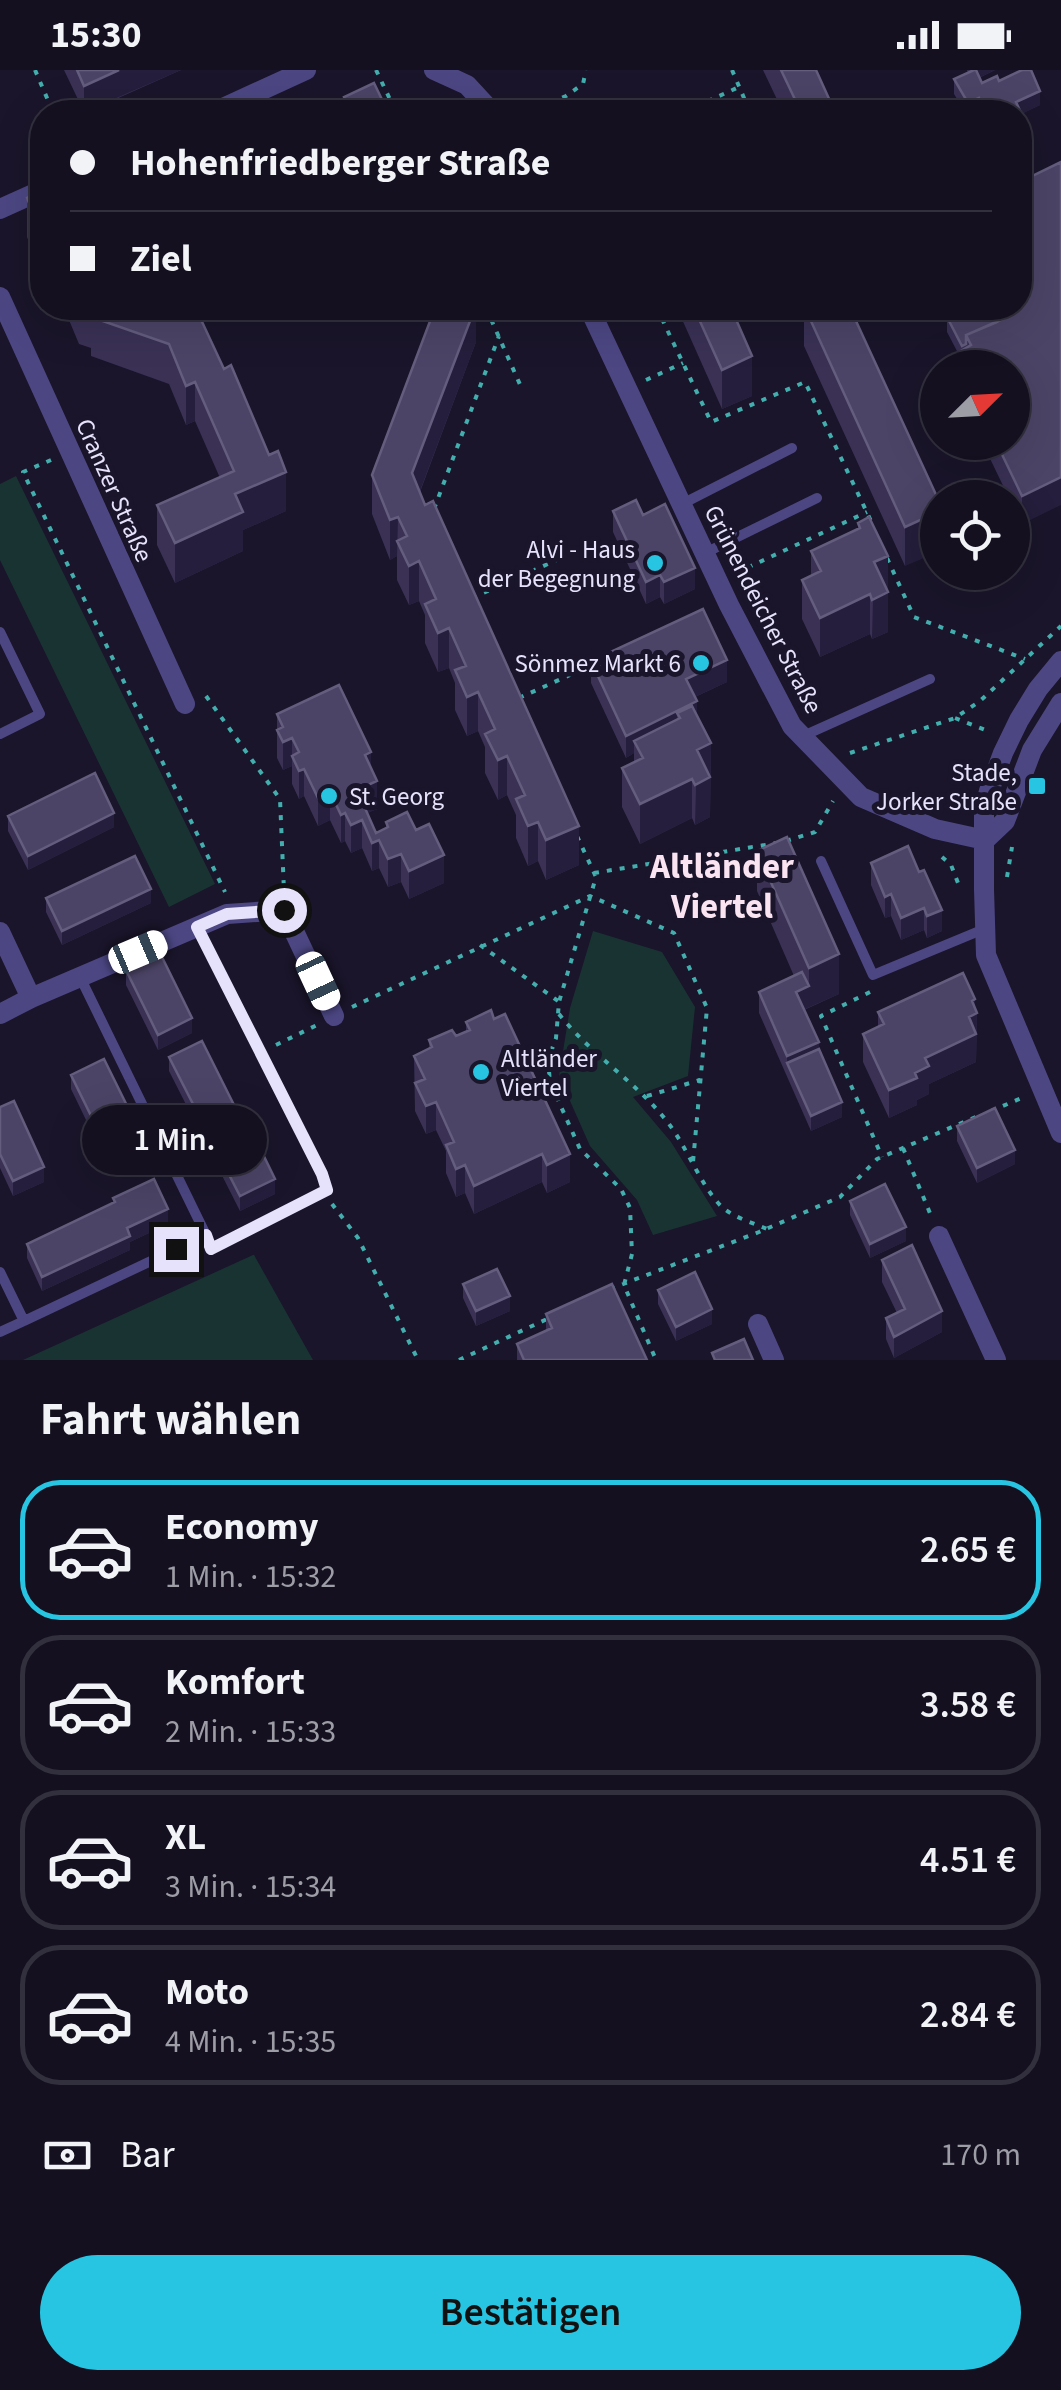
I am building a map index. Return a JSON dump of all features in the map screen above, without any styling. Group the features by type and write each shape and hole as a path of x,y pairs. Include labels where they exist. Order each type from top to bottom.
{"street":[{"path":"264,100 306,70"},
{"path":"434,70 467,85 481,100"},
{"path":"0,209 30,195"},
{"name":"Cranzer Straße","path":"0,297 185,704"},
{"name":"Grünendeicher Straße","path":"596,320 718,581 792,726 861,796 935,829 986,840"},
{"path":"1061,661 1029,704 1003,753 984,812 986,955 1061,1133"},
{"path":"986,840 1005,821 1032,750 1061,704"},
{"path":"0,1014 227,914 284,910 334,1016"},
{"path":"0,932 31,998"},
{"path":"939,1236 996,1360"},
{"path":"758,1324 774,1360"}],"lane":[{"path":"682,504 792,448"},
{"path":"705,553 817,498"},
{"path":"0,632 40,714 0,734"},
{"path":"802,736 930,679"},
{"path":"820,861 873,975 985,929"},
{"path":"80,976 211,1249 327,1190 197,927"},
{"path":"0,1332 206,1235"},
{"path":"0,1272 24,1320"}],"path":[{"path":"35,70 48,100"},
{"path":"376,70 390,100"},
{"path":"556,100 583,84 586,70"},
{"path":"732,70 745,100"},
{"path":"710,100 739,87"},
{"path":"492,320 522,390"},
{"path":"662,320 711,422 804,382 874,530"},
{"path":"431,518 499,336"},
{"path":"628,389 683,363"},
{"path":"70,451 24,472 235,914"},
{"path":"718,581 867,512"},
{"path":"882,548 914,618 1025,659"},
{"path":"468,600 559,559"},
{"path":"826,760 955,718 980,701 1061,626"},
{"path":"514,700 604,660"},
{"path":"185,704 207,695 280,799 284,910"},
{"path":"955,718 997,735"},
{"path":"594,873 788,841 815,832 845,780"},
{"path":"570,821 596,877 560,1002 556,1038 548,1060 550,1082 580,1149 621,1189 630,1208 632,1254 624,1285 656,1360"},
{"path":"942,857 951,865 960,888"},
{"path":"260,1053 590,896 674,933 706,1008 693,1162"},
{"path":"480,946 560,1002"},
{"path":"873,975 874,990 821,1016 882,1157"},
{"path":"559,1014 575,1035 612,1065 670,1125 720,1204 740,1218 768,1228"},
{"path":"645,1097 700,1080"},
{"path":"608,1290 840,1198 877,1159 1042,1089"},
{"path":"903,1148 939,1236"},
{"path":"327,1190 332,1206 358,1238 418,1360"},
{"path":"459,1360 558,1313"}],"green space":[{"path":"16,476 215,884 169,907 0,560 0,484"},
{"path":"593,931 662,952 695,1007 688,1076 633,1097 671,1142 717,1216 653,1235 637,1200 590,1146 559,1076 570,1008"},
{"path":"253,1255 313,1360 23,1360"}],"building":[{"path":"77,70 119,70 84,86"},
{"path":"781,70 816,70 830,100 795,100"},
{"path":"976,70 982,83 1031,70 1040,91 1020,100 966,100 954,79"},
{"path":"374,83 382,100 345,100 344,97"},
{"path":"1061,162 1061,477 1030,492 1030,480 1014,480 1005,460 1030,460 1030,350 962,350 971,345 966,335 1000,320 1032,320 1032,176"},
{"path":"100,320 201,320 224,369 231,365 269,455 278,451 286,472 235,494 243,512 175,543 157,505 234,471 195,382 186,386 169,344"},
{"path":"430,320 470,320 412,473 425,505 433,501 579,826 546,840 538,822 528,826 516,799 525,795 507,756 498,760 485,734 495,729 478,692 467,697 455,670 466,666 449,628 438,633 425,604 436,599 419,561 409,566 397,541 407,536 398,517 390,520 372,475"},
{"path":"699,320 736,320 752,356 722,370"},
{"path":"810,320 856,320 929,480 920,480 920,520 905,527"},
{"path":"949,320 996,320 966,335 966,344 962,346"},
{"path":"636,500 643,515 665,504 695,568 664,582 660,575 646,582 613,511"},
{"path":"869,517 888,556 874,562 888,592 872,600 870,594 820,618 802,580 821,571 811,551 860,528 858,523"},
{"path":"703,609 727,660 686,679 697,701 626,736 591,661"},
{"path":"339,685 371,752 365,755 377,781 357,790 376,833 388,827 386,822 407,812 416,830 429,824 444,855 409,871 401,854 388,859 379,840 372,843 362,820 351,825 345,813 341,815 330,792 318,798 304,769 299,771 292,756 299,752 292,738 283,742 277,730 283,727 277,714"},
{"path":"692,706 711,743 697,750 710,777 695,785 692,779 640,804 622,768 643,758 634,741 680,718 677,713"},
{"path":"95,773 114,813 28,856 8,816"},
{"path":"787,837 839,954 809,968 757,851"},
{"path":"908,846 942,910 927,916 924,908 901,918 891,894 885,897 871,863"},
{"path":"135,856 151,889 62,931 46,898"},
{"path":"160,953 192,1018 158,1035 126,970"},
{"path":"802,972 809,986 796,992 819,1042 787,1056 759,992"},
{"path":"963,973 975,999 972,1001 977,1013 969,1017 976,1034 925,1058 929,1066 915,1073 917,1078 889,1090 863,1034 884,1024 878,1012"},
{"path":"491,1010 494,1019 505,1014 570,1154 547,1165 542,1154 474,1186 465,1165 456,1169 446,1145 454,1142 436,1102 426,1106 415,1083 425,1079 414,1056 432,1047 429,1040 452,1030 456,1036 470,1030 466,1022"},
{"path":"202,1041 275,1179 240,1196 169,1057"},
{"path":"819,1049 842,1102 811,1116 787,1063"},
{"path":"104,1059 135,1122 102,1138 71,1075"},
{"path":"14,1101 44,1167 13,1181 0,1154 0,1107"},
{"path":"995,1108 1015,1150 977,1168 957,1126"},
{"path":"154,1179 168,1209 127,1228 130,1236 42,1277 27,1244"},
{"path":"885,1184 906,1227 870,1244 850,1201"},
{"path":"912,1245 942,1311 894,1337 886,1318 905,1309 882,1260"},
{"path":"497,1269 510,1296 476,1311 463,1284"},
{"path":"695,1272 712,1309 676,1327 658,1290"},
{"path":"612,1284 647,1360 524,1360 517,1344 552,1328 546,1314"},
{"path":"744,1339 753,1360 715,1360 712,1353"}],"place":[{"name":"Alvi - Haus der Begegnung","path":"655,563"},
{"name":"Sönmez Markt 6","path":"701,663"},
{"name":"Stade, Jorker Straße","path":"1037,786"},
{"name":"St. Georg","path":"329,796"},
{"name":"Altländer Viertel","path":"481,1072"}],"district":[{"name":"Altländer Viertel","path":"722,886"}],"route":[{"path":"176,1249 206,1235 211,1249 327,1190 197,927 227,914 284,910"}]}
